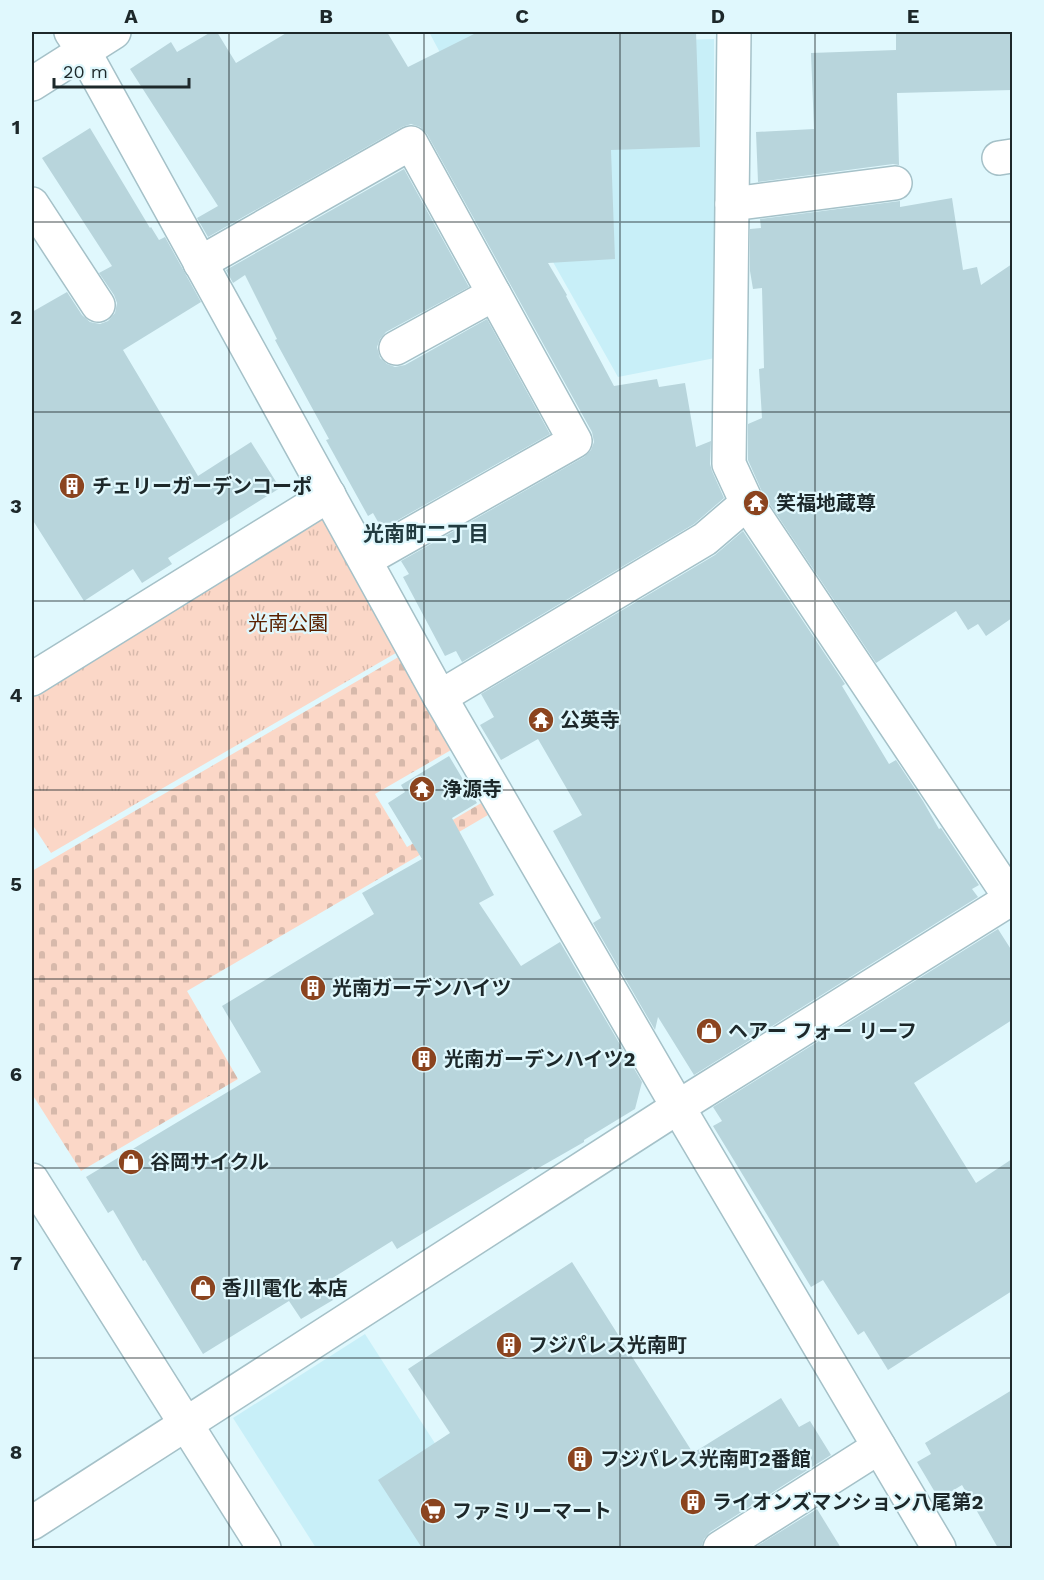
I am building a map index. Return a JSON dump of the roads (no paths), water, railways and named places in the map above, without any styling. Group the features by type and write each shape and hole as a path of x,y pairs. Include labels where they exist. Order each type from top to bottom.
{"street":[{"path":"32,84 77,41 114,32"},
{"path":"32,1523 678,1107 1012,899 747,503 729,464 734,32"},
{"path":"77,41 441,697 678,1107 939,1548"},
{"path":"200,263 411,143 575,441 365,560"},
{"path":"732,204 895,183"},
{"path":"32,204 98,305"},
{"path":"396,348 494,294"},
{"path":"32,679 329,495"},
{"path":"441,697 705,539 747,503"},
{"path":"32,1180 264,1548"},
{"path":"720,1548 879,1447"}],"place":[{"name":"チェリーガーデンコーポ","path":"72,486"},
{"name":"笑福地蔵尊","path":"756,503"},
{"name":"公英寺","path":"541,720"},
{"name":"浄源寺","path":"422,789"},
{"name":"光南ガーデンハイツ","path":"313,988"},
{"name":"ヘアー フォー リーフ","path":"709,1031"},
{"name":"光南ガーデンハイツ2","path":"424,1059"},
{"name":"谷岡サイクル","path":"131,1162"},
{"name":"香川電化 本店","path":"203,1288"},
{"name":"フジパレス光南町","path":"509,1345"},
{"name":"フジパレス光南町2番館","path":"580,1459"},
{"name":"ライオンズマンション八尾第2","path":"693,1502"},
{"name":"ファミリーマート","path":"433,1511"}],"district":[{"name":"光南町二丁目","path":"426,533"}],"park label":[{"name":"光南公園","path":"288,623"}]}
